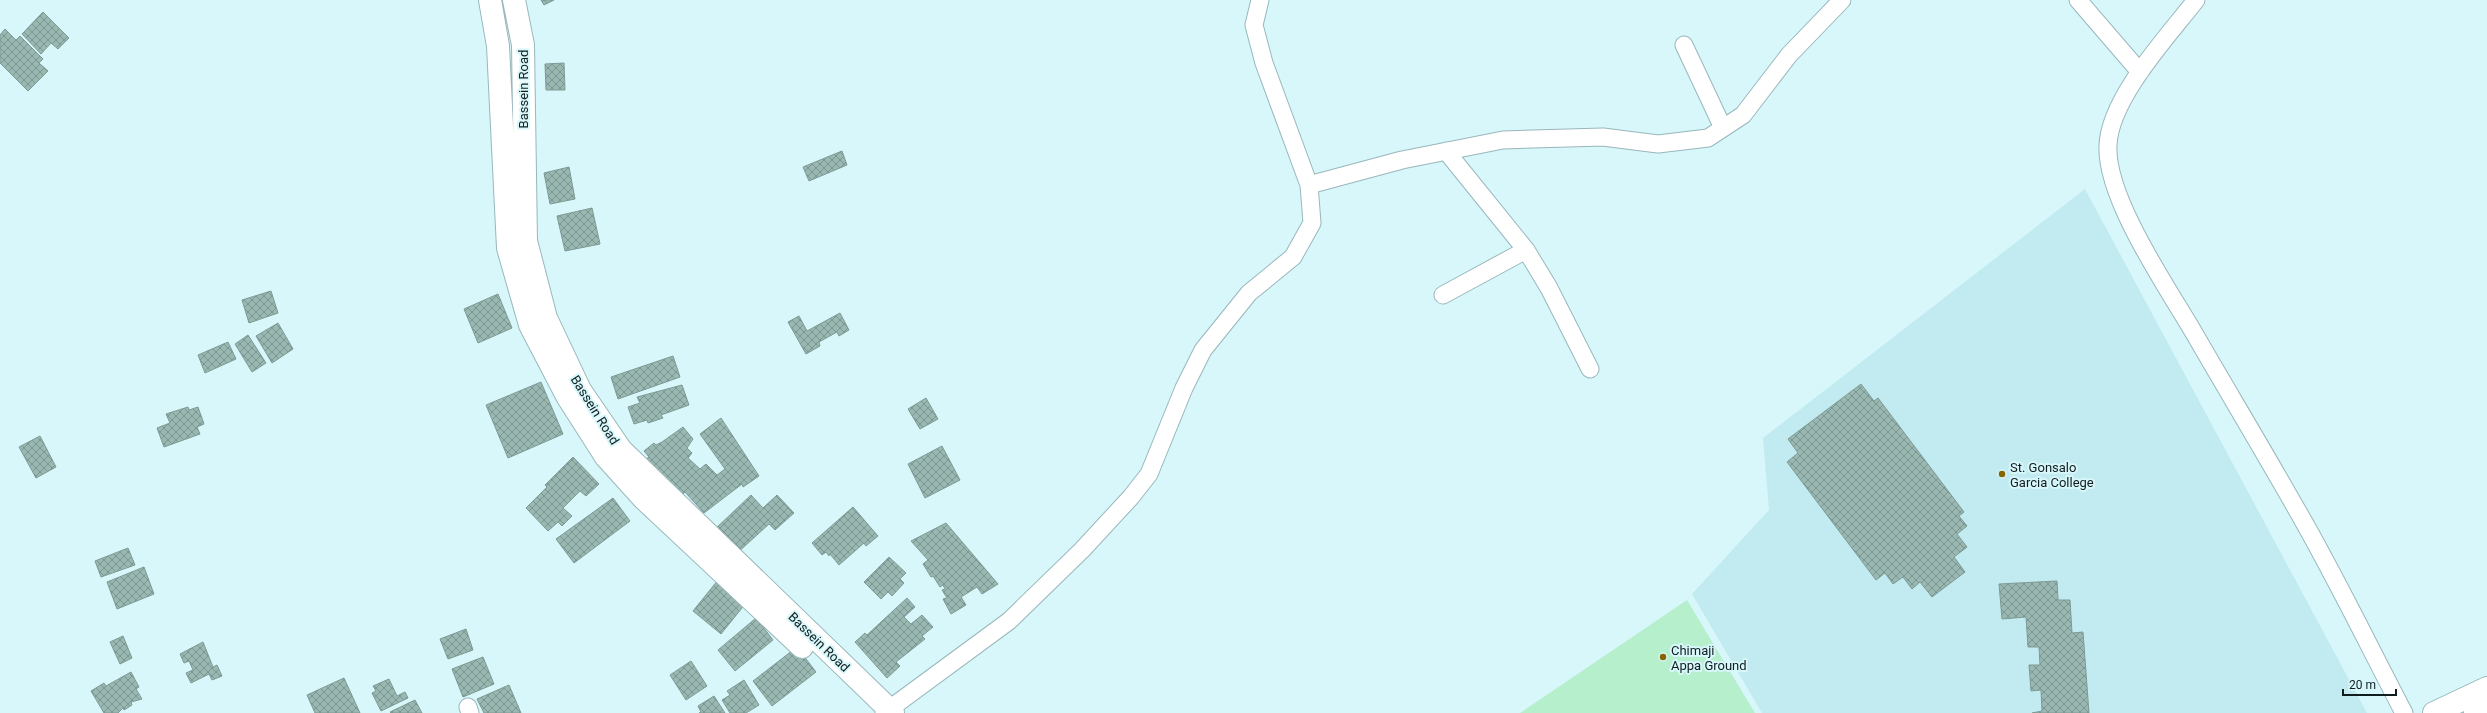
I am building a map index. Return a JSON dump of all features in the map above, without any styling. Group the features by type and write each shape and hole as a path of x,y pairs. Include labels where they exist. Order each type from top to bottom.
{"main road":[{"name":"Bassein Road","path":"490,0 498,46 508,248 530,325 567,396 606,457 643,498 884,712"},
{"name":"Bassein Road","path":"514,0 523,45 526,241 546,318 580,390 621,450 884,712"},
{"path":"2434,713 2487,688"},
{"path":"2475,713 2487,707"}],"street":[{"path":"884,712 1009,621 1082,550 1131,497 1149,474 1182,394 1203,350 1249,292 1293,257 1312,223 1309,185 1264,63 1254,25 1260,0"},
{"path":"1309,185 1402,160 1510,140 1603,137 1658,144 1708,138 1743,115 1789,55 1842,0"},
{"path":"2078,0 2140,72"},
{"path":"2196,0 2140,72 2112,122 2108,143 2108,163 2121,204 2156,269 2306,526 2404,713"},
{"path":"1684,45 1723,128"},
{"path":"1446,151 1526,250 1549,288 1590,369"},
{"path":"1443,295 1526,250"}],"shaded area":[{"name":"St. Gonsalo Garcia College","path":"2085,189 2367,713 1762,713 1692,594 1769,510 1763,438"}],"green space":[{"name":"Chimaji Appa Ground","path":"1687,600 1755,713 1520,713"}],"building":[{"path":"541,0 554,0 544,5"},
{"path":"43,12 69,38 58,49 51,43 41,54 22,34"},
{"path":"5,29 16,40 20,36 43,59 39,63 48,71 28,91 0,63 0,35"},
{"path":"564,63 565,90 546,90 545,64"},
{"path":"842,151 847,165 809,181 803,167"},
{"path":"569,167 575,199 550,204 544,173"},
{"path":"592,208 600,244 565,251 557,216"},
{"path":"271,291 278,313 249,323 242,300"},
{"path":"498,294 512,328 478,343 464,309"},
{"path":"840,313 849,330 839,336 837,332 819,342 820,346 806,354 788,322 799,316 807,331"},
{"path":"278,323 293,349 272,363 256,336"},
{"path":"248,335 266,363 252,372 235,344"},
{"path":"228,342 236,359 205,373 198,355"},
{"path":"673,356 680,377 618,399 611,377"},
{"path":"541,382 563,434 508,458 486,405"},
{"path":"1861,384 1874,401 1878,398 1964,512 1959,516 1967,526 1957,534 1967,547 1954,557 1965,572 1932,597 1920,582 1912,589 1903,577 1893,584 1885,573 1876,580 1787,462 1798,453 1788,439"},
{"path":"682,385 689,405 661,415 663,418 648,423 647,420 634,424 628,407 640,403 637,397"},
{"path":"926,398 938,419 920,429 908,409"},
{"path":"188,407 189,410 198,407 204,424 197,427 200,434 164,447 157,428 170,423 166,414"},
{"path":"721,418 759,476 743,487 742,484 704,513 685,492 682,495 646,459 649,457 644,451 654,443 656,445 662,442 683,427 693,439 687,448 692,453 688,458 700,469 706,464 717,475 725,469 700,434"},
{"path":"40,436 56,467 36,478 19,447"},
{"path":"942,446 960,480 925,498 908,464"},
{"path":"573,457 599,484 586,496 580,491 563,508 572,516 562,526 558,522 548,531 526,508 547,487 545,485"},
{"path":"751,495 763,508 777,495 794,513 775,530 769,524 735,555 713,531"},
{"path":"613,498 630,521 574,563 556,539"},
{"path":"853,507 878,536 866,546 864,543 839,565 830,554 829,556 826,552 822,555 812,543"},
{"path":"946,523 998,584 982,594 977,587 961,597 966,605 951,614 943,599 947,598 942,590 945,589 943,585 940,587 933,576 931,577 923,564 928,560 911,541"},
{"path":"128,548 135,565 101,577 95,561"},
{"path":"889,557 906,573 900,579 904,583 892,596 888,592 881,599 864,582"},
{"path":"144,567 154,594 117,609 107,582"},
{"path":"718,580 746,603 721,634 693,611"},
{"path":"2057,581 2058,600 2070,600 2072,633 2083,632 2089,713 2032,713 2042,711 2041,690 2031,691 2029,665 2040,665 2039,647 2028,647 2026,617 2002,619 1999,584"},
{"path":"907,598 915,607 904,617 911,624 922,615 933,627 922,636 925,639 896,662 900,666 887,678 855,642 865,633 867,635"},
{"path":"756,618 773,640 735,671 718,650"},
{"path":"466,629 473,650 448,659 440,639"},
{"path":"123,636 132,658 120,664 110,642"},
{"path":"203,642 213,667 217,665 222,676 212,680 209,674 191,683 186,673 193,670 189,661 184,663 180,654"},
{"path":"797,647 816,672 772,706 753,681"},
{"path":"483,657 494,684 463,697 452,669"},
{"path":"691,661 707,686 686,700 670,675"},
{"path":"131,672 139,687 136,689 142,699 131,702 132,705 124,710 123,708 118,713 104,713 91,691 104,683 106,686"},
{"path":"344,678 360,713 315,713 307,695"},
{"path":"389,679 397,696 405,692 408,698 381,711 372,693 376,691 373,686"},
{"path":"744,680 759,705 746,713 730,713 722,700 730,695 727,691"},
{"path":"509,685 521,713 484,713 477,699"},
{"path":"714,696 725,713 699,713 701,712 698,706"},
{"path":"415,700 422,713 390,712"}],"place":[{"name":"St. Gonsalo Garcia College","path":"2002,474"},
{"name":"Chimaji Appa Ground","path":"1663,657"}]}
